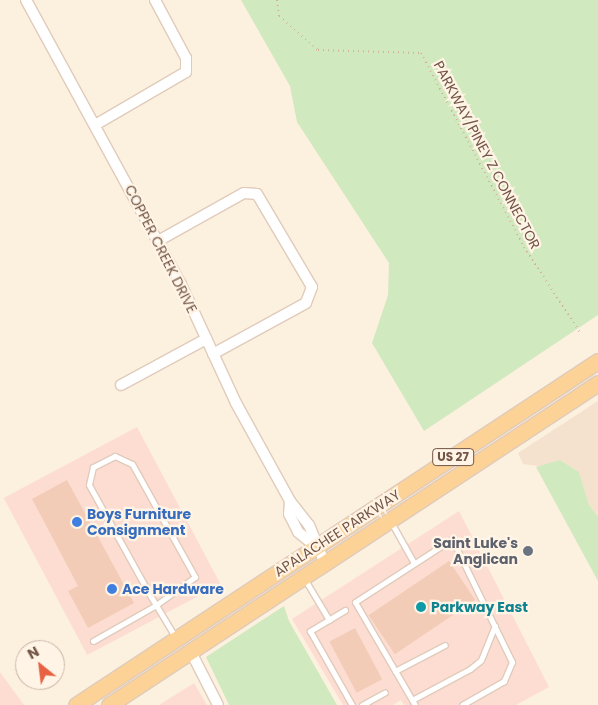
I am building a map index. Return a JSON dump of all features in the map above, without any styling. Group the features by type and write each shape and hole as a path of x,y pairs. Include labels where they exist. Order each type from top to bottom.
{"main road":[{"name":"APALACHEE PARKWAY","path":"76,705 315,547 595,369"},
{"name":"APALACHEE PARKWAY","path":"109,705 598,383"},
{"path":"191,652 189,640 198,625"},
{"path":"170,665 178,649 176,639"}],"street":[{"name":"COPPER CREEK DRIVE","path":"28,0 158,241 213,354 290,501 309,525 315,547 324,564"},
{"path":"95,125 186,72 186,58 155,0"},
{"path":"158,241 244,194 258,194 312,287 306,303 213,354"},
{"path":"121,385 206,339"},
{"path":"191,652 218,705"}],"lane":[{"path":"93,641 156,605 195,577 132,464 121,457 105,458 93,468 89,485 156,605 176,639"},
{"path":"390,520 414,563"},
{"path":"462,705 511,673 512,662 495,626 452,539 355,602 414,703 470,669 481,660 495,626"},
{"path":"303,578 329,620"},
{"path":"345,610 310,631 352,705"},
{"path":"395,671 445,645"},
{"path":"362,705 385,692"}],"path":[{"name":"PARKWAY/PINEY Z CONNECTOR","path":"277,0 279,16 318,50 421,53 524,247 581,334"}],"shaded area":[{"path":"598,401 598,517 589,505 579,472 560,460 545,467 523,464 518,453"},
{"path":"137,427 221,584 87,655 4,498"},
{"path":"459,511 549,687 516,705 404,705 401,700 393,705 343,705 292,619"},
{"path":"0,672 24,705 0,705"},
{"path":"194,683 207,705 159,705"}],"green space":[{"path":"241,0 598,0 598,315 424,431 372,343 388,295 389,263 297,122 290,86"},
{"path":"560,460 579,472 589,505 598,517 598,581 536,467"},
{"path":"284,606 289,621 337,705 229,705 206,657"}],"building":[{"path":"67,480 134,603 88,628 68,591 78,586 32,499"},
{"name":"Parkway East","path":"449,561 475,600 395,654 369,615"},
{"path":"355,628 382,679 357,693 329,642"}],"place":[{"name":"Boys Furniture Consignment","path":"77,522"},
{"name":"Saint Luke's Anglican","path":"528,551"},
{"name":"Ace Hardware","path":"112,589"},
{"name":"Parkway East","path":"421,607"}]}
